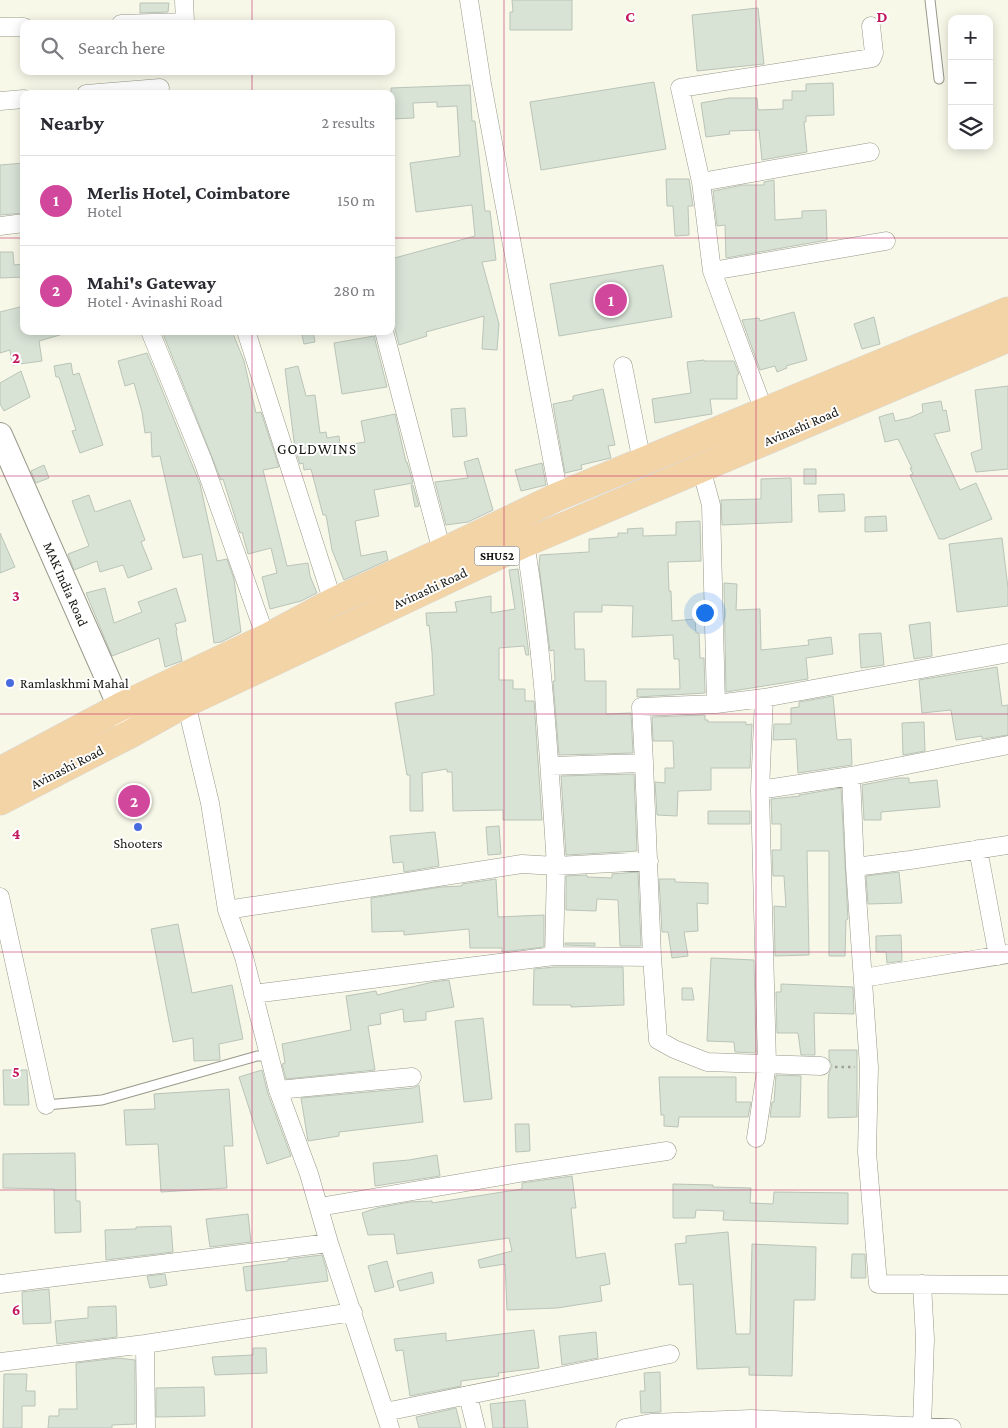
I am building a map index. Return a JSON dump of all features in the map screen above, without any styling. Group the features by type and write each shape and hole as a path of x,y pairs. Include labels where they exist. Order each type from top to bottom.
{"main road":[{"name":"Avinashi Road","path":"0,771 120,707 266,638 333,602 559,496 1008,311"},
{"name":"Avinashi Road","path":"0,801 186,703 525,543 1008,338"}],"street":[{"path":"184,0 185,20"},
{"path":"469,0 482,84 559,496"},
{"path":"764,411 712,271 701,182 680,88 872,58 874,53 871,26"},
{"path":"0,27 20,27"},
{"path":"135,90 160,88"},
{"path":"0,101 20,99"},
{"path":"701,182 870,152"},
{"path":"0,226 20,224"},
{"path":"712,271 886,241"},
{"path":"152,335 203,461 266,638"},
{"path":"247,335 333,602"},
{"path":"385,335 442,552"},
{"path":"623,366 642,462"},
{"name":"MAK India Road","path":"0,435 132,733"},
{"path":"701,468 711,505 716,704"},
{"path":"525,543 536,606 550,766 556,866 554,956"},
{"path":"820,1066 707,1062 674,1049 658,1040 652,957 641,707 716,704 764,698 1008,653"},
{"path":"756,1138 767,1064 760,790 764,698"},
{"path":"186,703 210,803 227,910 244,957 278,1090 320,1207 329,1243 387,1420 468,1395 670,1354"},
{"path":"760,790 851,776 1008,745"},
{"path":"550,766 644,763"},
{"path":"851,776 855,867 869,1067 867,1152 878,1284 1008,1285"},
{"path":"855,867 1008,845"},
{"path":"863,978 1003,955 978,849"},
{"path":"227,910 522,864 556,866 648,861"},
{"path":"0,898 46,1105"},
{"path":"253,994 554,956 652,957"},
{"path":"278,1090 412,1076"},
{"path":"320,1207 519,1173 667,1151"},
{"path":"0,1284 329,1243"},
{"path":"922,1284 925,1339 922,1427"},
{"path":"0,1362 145,1344 353,1312"},
{"path":"145,1344 146,1428"},
{"path":"468,1395 476,1428"},
{"path":"625,1428 651,1423 952,1428"}],"lane":[{"path":"930,0 939,79"},
{"path":"46,1105 102,1100 257,1056 268,1056"}],"path":[{"path":"820,1066 869,1067"}],"building":[{"path":"512,0 572,0 572,30 510,30 510,12 513,12"},
{"path":"140,3 169,3 168,12 140,13"},
{"path":"758,8 764,64 697,71 692,15"},
{"path":"654,82 666,149 541,170 530,102"},
{"path":"833,83 834,115 806,116 806,122 804,122 807,152 762,160 759,130 729,131 730,134 706,137 701,103 729,98 757,98 758,110 783,109 783,100 792,100 792,91 806,91 806,84"},
{"path":"470,85 472,121 475,121 485,211 490,211 496,260 482,262 499,324 497,350 482,349 484,316 426,332 427,336 399,345 395,329 395,258 475,236 472,205 416,212 410,163 460,156 457,106 437,107 437,102 413,103 414,118 395,119 395,90 391,90 391,88"},
{"path":"20,163 20,213 0,215 0,165"},
{"path":"666,179 689,179 693,206 688,206 689,235 675,236 673,206 667,206"},
{"path":"774,180 775,220 802,218 802,211 826,210 827,240 726,258 725,225 717,226 713,191 743,185 764,185 764,182"},
{"path":"0,252 13,252 14,265 20,264 20,277 0,278"},
{"path":"663,265 672,317 559,336 550,284"},
{"path":"20,307 20,335 60,335 39,341 42,361 12,365 10,350 0,353 0,312"},
{"path":"794,312 807,360 786,366 787,368 777,372 775,366 760,370 742,320 759,318 760,321"},
{"path":"874,317 880,344 862,349 854,324"},
{"path":"234,335 244,361 256,413 261,412 279,467 263,470 287,566 308,563 310,576 317,593 301,601 270,609 262,577 277,573 271,548 248,554 223,479 221,480 164,336"},
{"path":"302,335 314,335 315,342 304,344"},
{"path":"374,336 387,387 342,394 334,343"},
{"path":"147,353 200,484 217,561 227,559 234,579 241,632 221,642 214,643 202,554 183,558 160,456 152,457 151,432 145,433 142,412 134,383 125,386 118,361"},
{"path":"704,360 734,361 739,374 737,375 737,399 710,399 712,414 655,423 652,399 691,393 687,362"},
{"path":"71,363 73,375 79,373 103,445 80,453 72,431 76,430 59,377 56,377 54,366"},
{"path":"298,366 306,396 315,395 320,433 326,432 327,438 339,436 340,446 365,442 361,421 395,414 413,483 374,490 379,516 355,521 361,556 386,551 388,560 344,580 332,550 326,515 323,515 311,469 304,470 303,463 300,464 295,449 285,369"},
{"path":"21,371 30,397 4,411 0,404 0,383"},
{"path":"1008,386 1008,469 976,472 971,453 982,449 975,390"},
{"path":"603,389 615,445 608,446 611,458 581,465 582,469 565,473 553,404 573,400 573,396"},
{"path":"941,401 943,411 946,410 950,431 934,434 960,490 976,483 992,519 944,539 939,539 910,475 913,474 910,468 912,468 898,439 885,442 879,417 893,413 895,421 909,418 923,412 922,404"},
{"path":"465,408 467,436 453,437 451,409"},
{"path":"478,458 493,510 468,522 446,525 435,482 468,478 464,462"},
{"path":"542,463 546,485 521,491 515,470"},
{"path":"44,465 49,478 36,483 31,471"},
{"path":"804,469 816,469 816,484 804,484"},
{"path":"791,478 792,522 722,525 721,500 761,499 761,479"},
{"path":"411,485 413,485 419,506 415,507"},
{"path":"844,494 845,511 819,512 818,495"},
{"path":"89,495 95,512 130,500 145,540 141,542 152,569 128,578 123,565 100,572 97,561 74,570 68,554 89,546 72,501"},
{"path":"886,516 887,531 865,532 865,517"},
{"path":"700,521 701,561 668,562 672,621 695,619 696,633 699,633 700,658 704,658 705,693 637,697 637,689 680,689 679,659 674,659 673,635 632,637 633,606 602,605 602,612 574,612 575,649 584,649 585,681 606,681 606,714 631,713 633,753 559,755 553,681 555,681 554,650 550,651 539,566 540,555 589,552 589,539 618,537 618,533 628,533 627,529 643,528 643,536 676,535 676,522"},
{"path":"0,533 15,567 0,573"},
{"path":"1002,538 1008,588 1008,606 957,612 949,544"},
{"path":"518,569 529,655 526,655 524,646 499,648 499,680 513,680 513,689 525,689 525,701 534,701 542,820 503,820 503,810 453,811 452,772 447,772 447,769 422,773 423,811 410,811 410,775 407,775 395,703 434,695 432,652 426,613 457,612 455,602 491,596 491,613 515,609 509,570"},
{"path":"724,583 737,584 736,610 760,609 761,650 809,645 808,640 831,637 833,654 806,658 808,679 726,692"},
{"path":"105,588 114,623 142,612 138,602 176,588 186,621 175,624 182,661 165,667 159,638 112,656 86,593"},
{"path":"930,622 932,656 914,659 909,625"},
{"path":"881,633 884,665 861,668 859,634"},
{"path":"997,667 1002,706 1008,705 1008,735 956,740 951,710 922,713 919,680"},
{"path":"833,696 837,740 851,739 852,765 798,773 796,739 773,740 774,724 791,724 791,708 799,707 799,702"},
{"path":"705,715 705,720 708,720 708,722 746,722 746,725 752,724 750,768 711,768 711,790 678,791 677,816 657,815 655,782 665,783 665,768 674,768 673,741 653,741 652,717"},
{"path":"924,722 925,751 903,755 902,723"},
{"path":"634,774 637,851 566,855 561,776"},
{"path":"898,778 909,778 909,783 937,780 940,807 881,812 881,820 864,820 862,785"},
{"path":"841,788 848,919 846,920 845,956 829,956 829,851 807,851 809,955 775,956 774,906 786,907 784,876 773,876 772,850 781,850 781,824 772,824 771,799 800,796"},
{"path":"708,811 750,811 750,824 708,824"},
{"path":"499,826 501,854 488,855 486,827"},
{"path":"435,832 439,866 404,872 403,862 393,863 390,836"},
{"path":"638,872 641,946 620,946 618,900 597,899 596,911 566,910 566,876 587,875 587,877 612,878 612,874"},
{"path":"899,872 902,903 868,904 866,876"},
{"path":"496,879 498,917 544,915 544,947 502,952 502,948 470,948 469,929 404,935 404,931 372,932 371,898 441,887 462,886 462,884"},
{"path":"659,879 675,879 675,882 708,883 708,904 697,903 698,931 684,932 688,956 672,958 668,932 662,932"},
{"path":"178,924 192,993 232,985 243,1039 219,1044 220,1060 194,1061 193,1038 173,1042 151,929"},
{"path":"901,935 902,961 887,963 886,952 876,952 876,936"},
{"path":"565,943 595,943 595,946 565,945"},
{"path":"711,958 754,960 756,1053 735,1052 734,1042 707,1041"},
{"path":"555,967 623,967 624,1005 571,1007 571,1005 533,1005 534,969"},
{"path":"449,980 454,1007 426,1012 426,1020 404,1022 403,1009 380,1014 381,1024 368,1026 375,1070 286,1079 282,1064 285,1063 282,1044 351,1030 346,996 376,991 377,995"},
{"path":"781,984 853,987 854,1014 814,1013 815,1055 801,1055 798,1033 777,1033 776,992 781,992"},
{"path":"682,988 692,988 694,1000 682,1000"},
{"path":"483,1018 492,1099 464,1102 455,1021"},
{"path":"829,1050 857,1050 857,1117 828,1118 828,1083 832,1066 829,1059"},
{"path":"3,1070 27,1070 29,1105 4,1105"},
{"path":"262,1070 268,1094 291,1156 267,1164 239,1077"},
{"path":"776,1075 801,1076 800,1117 770,1117 772,1102 774,1102"},
{"path":"659,1077 736,1077 736,1102 751,1102 748,1117 679,1117 678,1127 664,1126 664,1115 661,1115"},
{"path":"419,1085 423,1122 339,1132 339,1136 308,1141 301,1098 413,1088"},
{"path":"229,1089 233,1146 224,1146 227,1188 161,1192 158,1144 126,1145 124,1110 155,1109 154,1094"},
{"path":"515,1124 529,1124 530,1151 516,1152"},
{"path":"75,1153 76,1201 80,1201 81,1232 55,1233 54,1189 3,1188 3,1154"},
{"path":"437,1155 440,1176 375,1186 373,1163"},
{"path":"572,1176 576,1208 571,1208 576,1258 605,1253 610,1284 600,1286 602,1301 557,1308 507,1310 505,1264 480,1268 478,1260 512,1251 509,1238 397,1254 394,1234 368,1235 362,1213 377,1208 410,1202 432,1201 432,1203 522,1189 522,1183"},
{"path":"673,1184 751,1188 750,1203 773,1204 774,1192 848,1193 848,1224 723,1220 724,1211 696,1210 695,1218 673,1218"},
{"path":"248,1214 251,1242 210,1247 206,1219"},
{"path":"171,1226 173,1252 106,1260 105,1230"},
{"path":"728,1232 736,1334 750,1334 752,1244 816,1247 815,1300 794,1300 792,1376 749,1375 749,1367 697,1369 693,1284 679,1285 675,1244 686,1243 686,1236"},
{"path":"852,1254 865,1254 866,1278 851,1278"},
{"path":"322,1255 328,1281 246,1291 243,1267"},
{"path":"387,1261 394,1287 375,1292 368,1266"},
{"path":"432,1272 434,1283 400,1291 397,1281"},
{"path":"165,1274 167,1285 150,1288 147,1276"},
{"path":"49,1289 51,1323 23,1324 22,1292"},
{"path":"116,1306 117,1337 57,1344 55,1321 88,1318 88,1307"},
{"path":"534,1330 539,1368 498,1373 499,1376 461,1381 461,1386 410,1396 403,1350 396,1351 394,1339 446,1333 446,1341"},
{"path":"596,1332 598,1358 562,1365 559,1336"},
{"path":"253,1348 266,1348 267,1373 215,1375 212,1357 253,1355"},
{"path":"118,1358 135,1360 135,1424 112,1425 112,1428 48,1428 49,1416 59,1416 59,1409 77,1409 76,1363"},
{"path":"660,1372 661,1412 641,1413 640,1391 645,1391 644,1373"},
{"path":"4,1374 27,1374 26,1391 35,1391 35,1406 22,1406 22,1428 3,1428"},
{"path":"204,1387 205,1416 156,1417 156,1388"},
{"path":"525,1400 528,1428 493,1428 490,1404"},
{"path":"456,1408 461,1428 419,1428 416,1417"}],"place":[{"name":"Merlis Hotel, Coimbatore","path":"611,300"},
{"name":"Ramlaskhmi Mahal","path":"10,683"},
{"name":"Mahi's Gateway","path":"134,801"},
{"name":"Shooters","path":"138,827"}],"district":[{"name":"GOLDWINS","path":"317,449"}]}
